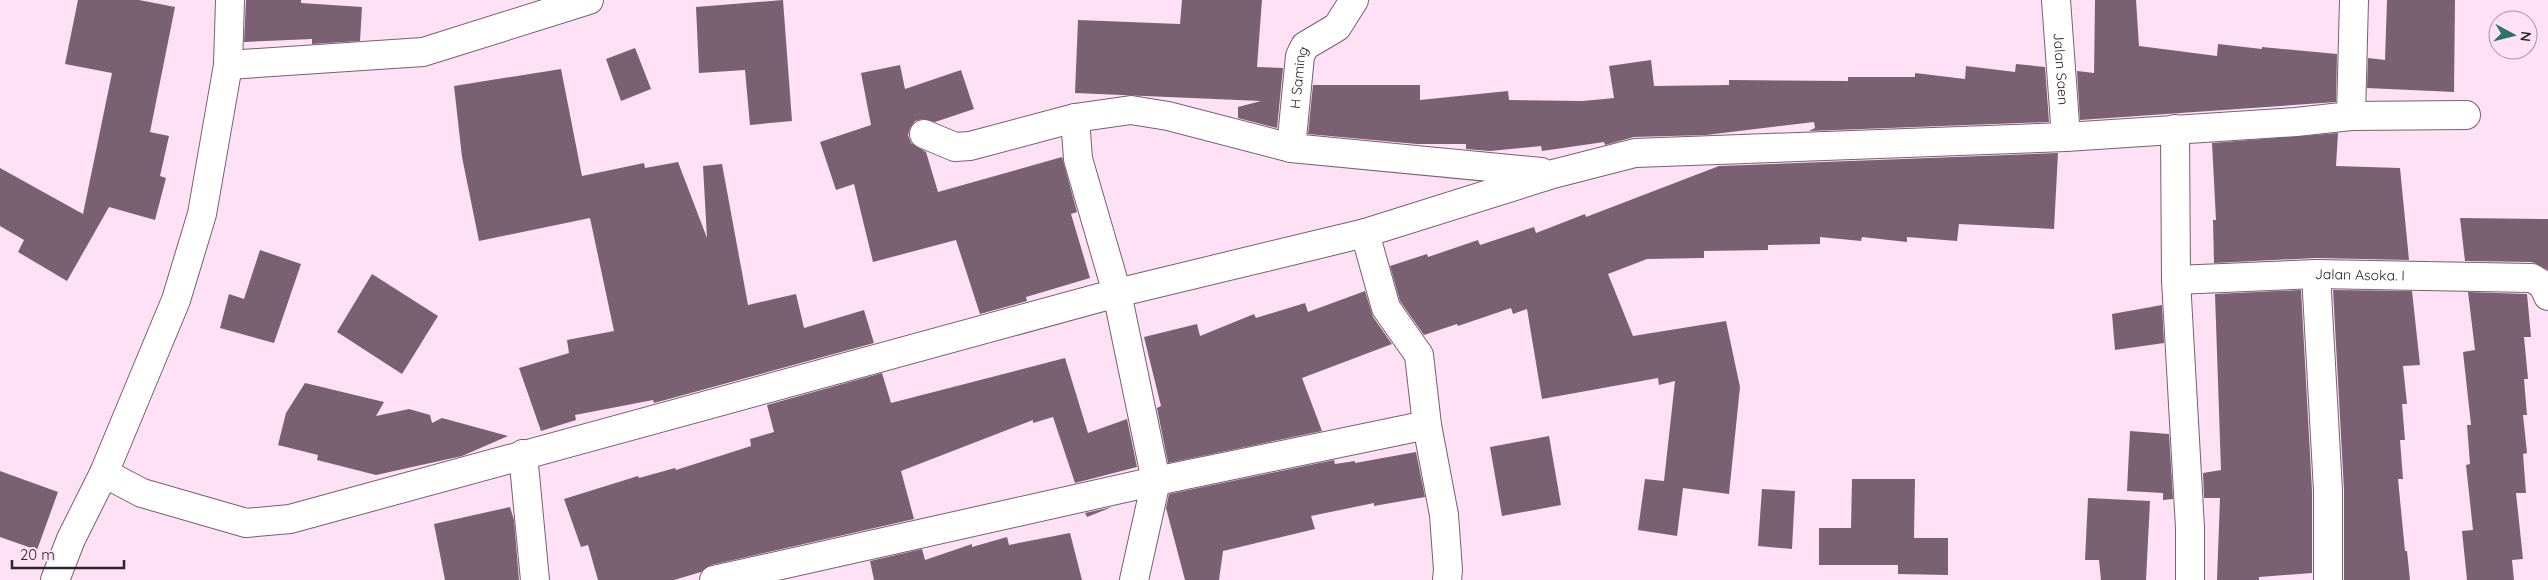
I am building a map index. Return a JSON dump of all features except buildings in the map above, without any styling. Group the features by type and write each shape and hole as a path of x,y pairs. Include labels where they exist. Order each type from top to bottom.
{"street":[{"path":"56,580 71,539 104,473 176,300 202,214 228,65 230,0"},
{"path":"228,65 423,52 589,0"},
{"name":"H Saming","path":"1291,148 1300,56 1305,46 1337,26 1354,0"},
{"name":"Jalan Saen","path":"2056,0 2066,137"},
{"path":"2351,116 2354,0"},
{"path":"924,134 955,146 970,146 1075,118 1130,110 1168,116 1291,148 1553,174"},
{"path":"104,473 142,493 246,523 290,519 1117,293 1365,233 1553,174 1635,152 2066,137 2296,122 2351,116 2466,115"},
{"path":"1075,118 1078,159 1117,293 1156,481 1134,580"},
{"path":"2175,129 2176,280 2190,528 2190,580"},
{"path":"1365,233 1386,308 1418,355 1444,515 1447,580"},
{"path":"2316,274 2328,491 2328,580"},
{"name":"Jalan Asoka. I","path":"2176,280 2316,274 2532,278 2545,290"},
{"path":"714,580 1156,481 1428,425"},
{"path":"119,436 142,493"},
{"path":"524,454 534,580"}]}
